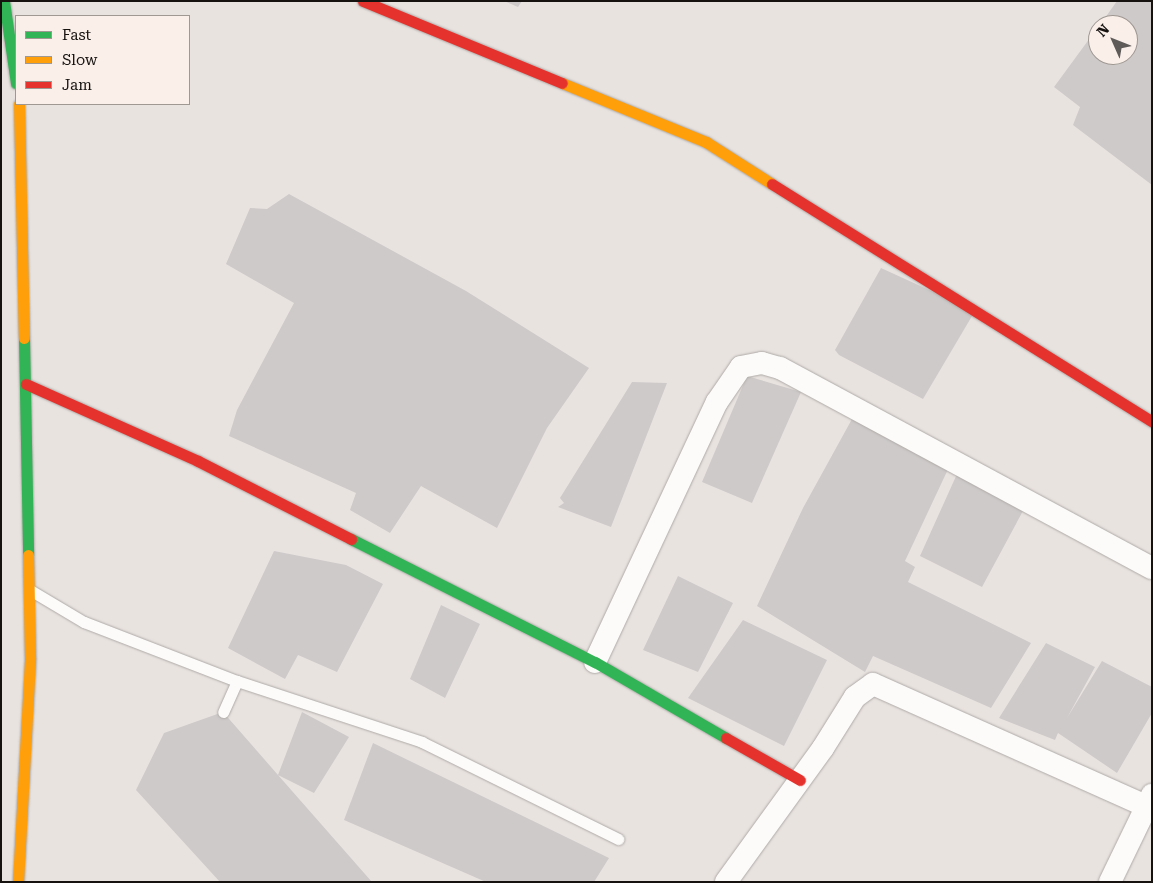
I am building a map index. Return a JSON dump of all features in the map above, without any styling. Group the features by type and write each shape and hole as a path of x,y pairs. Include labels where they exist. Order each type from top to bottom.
{"street":[{"path":"4,1 15,76"},
{"path":"363,1 706,142 1152,421"},
{"path":"18,882 30,657 19,105"},
{"path":"595,662 717,402 741,368 762,364 780,368 1152,568"},
{"path":"26,384 198,461 595,662 800,780"},
{"path":"726,882 800,780 855,697 873,684 1149,801 1110,882"}],"lane":[{"path":"29,589 84,622 237,681 422,742 618,839"},
{"path":"223,712 237,681"}],"building":[{"path":"504,1 522,1 518,7"},
{"path":"1117,1 1152,1 1152,185 1073,125 1080,107 1054,87 1088,41 1088,65 1138,65 1138,15 1107,15"},
{"path":"289,194 466,291 589,368 547,428 497,528 421,486 390,533 350,510 356,493 229,436 237,410 294,303 226,264 250,208 267,209"},
{"path":"881,268 975,311 923,399 839,355 835,350"},
{"path":"747,376 801,392 752,503 702,482"},
{"path":"632,382 667,383 611,527 558,507 564,503 560,498"},
{"path":"852,419 950,465 905,561 915,567 908,582 1031,643 991,708 873,656 865,672 757,606 803,508"},
{"path":"957,474 1024,509 982,587 920,556"},
{"path":"274,551 346,565 383,584 337,672 298,655 285,679 228,648"},
{"path":"678,576 733,603 698,672 643,650"},
{"path":"441,605 480,624 445,698 410,679"},
{"path":"743,620 827,660 784,746 688,698"},
{"path":"1046,643 1095,667 1067,718 1102,661 1152,687 1152,713 1117,773 1058,733 1055,740 999,718"},
{"path":"223,712 372,882 220,882 136,790 164,733"},
{"path":"302,712 349,737 314,793 278,775"},
{"path":"373,743 609,858 594,882 486,882 344,820"}],"traffic: fast":[{"path":"4,1 15,76"},
{"path":"24,338 28,555"},
{"path":"351,539 595,662 726,738"}],"traffic: slow":[{"path":"562,83 706,142 772,184"},
{"path":"19,105 24,338"},
{"path":"18,882 30,657 28,555"}],"traffic: jam":[{"path":"363,1 562,83"},
{"path":"772,184 1152,421"},
{"path":"26,384 198,461 351,539"},
{"path":"726,738 800,780"}]}
